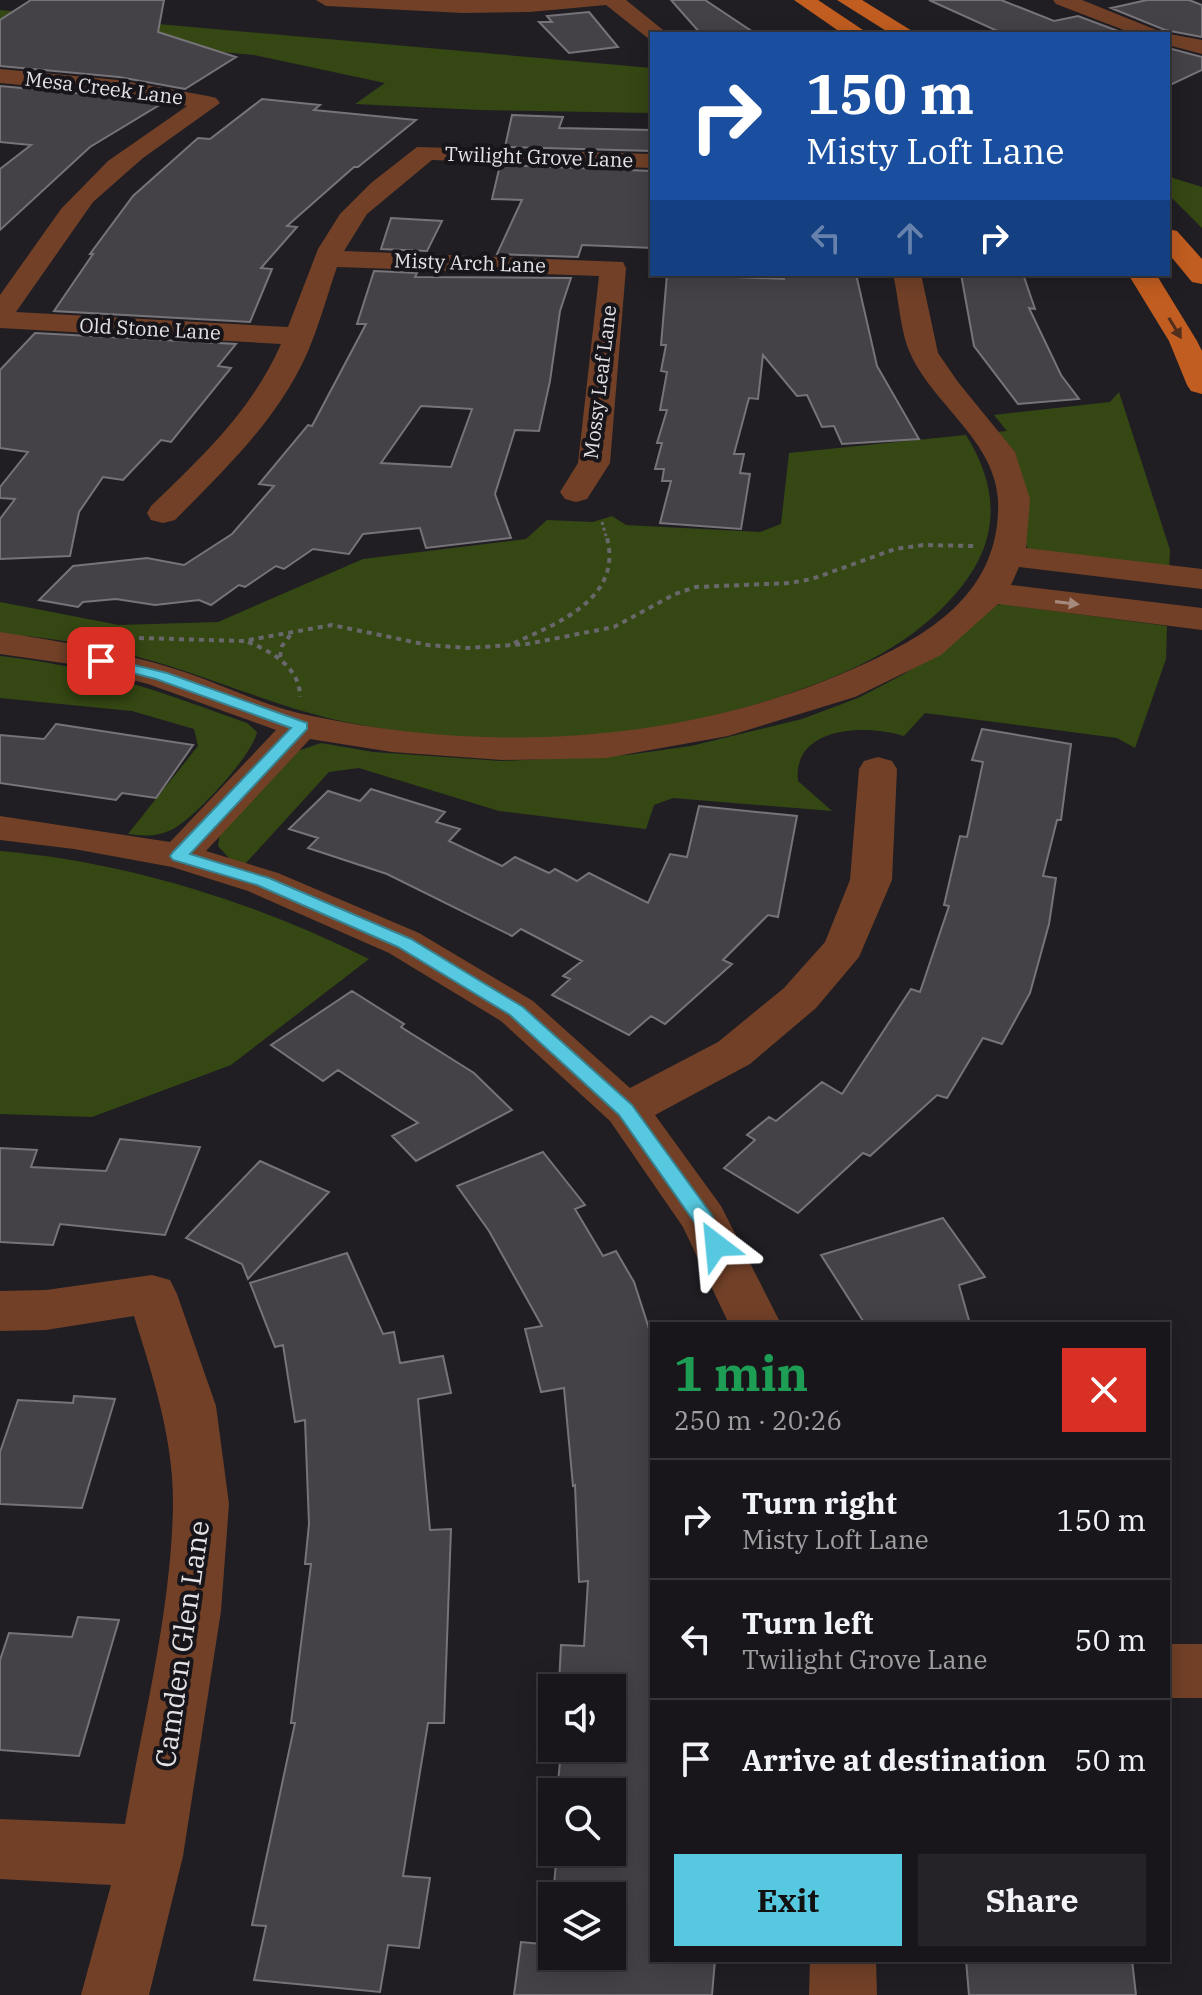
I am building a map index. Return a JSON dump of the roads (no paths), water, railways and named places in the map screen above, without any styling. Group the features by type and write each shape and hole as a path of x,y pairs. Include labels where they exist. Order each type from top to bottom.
{"main road":[{"path":"804,0 855,32"},
{"path":"847,0 903,32"},
{"path":"1170,239 1202,276"},
{"path":"1143,276 1183,341 1202,385"}],"street":[{"path":"326,0 456,10 539,7 601,0"},
{"path":"613,0 654,32"},
{"path":"1063,0 1149,32"},
{"path":"1170,39 1202,47"},
{"name":"Mesa Creek Lane","path":"0,76 118,87 208,103 165,129 100,183 70,214 0,318"},
{"name":"Twilight Grove Lane","path":"327,259 342,229 372,196 426,152 650,161"},
{"path":"163,513 240,436 278,381 300,336 327,259"},
{"name":"Misty Arch Lane","path":"327,259 613,268"},
{"name":"Mossy Leaf Lane","path":"576,492 594,463 613,268"},
{"path":"0,643 71,653 392,741 502,749 606,747 728,725 842,689 928,647 990,593 992,551 1014,499 999,452 946,387 924,353 907,276"},
{"name":"Old Stone Lane","path":"0,318 300,336"},
{"path":"992,551 1202,579"},
{"path":"990,593 1202,619"},
{"path":"179,856 298,715"},
{"path":"626,1110 734,1053 800,998 844,947 871,880 878,769"},
{"path":"0,828 74,837 179,856 263,882 404,943 517,1011 626,1110 704,1219 754,1322"},
{"name":"Camden Glen Lane","path":"0,1311 46,1310 152,1294 189,1406 201,1504 192,1611 151,1856 115,1995"},
{"path":"1170,1671 1202,1671"},
{"path":"0,1849 151,1856"},
{"path":"843,1962 843,1995"}]}
